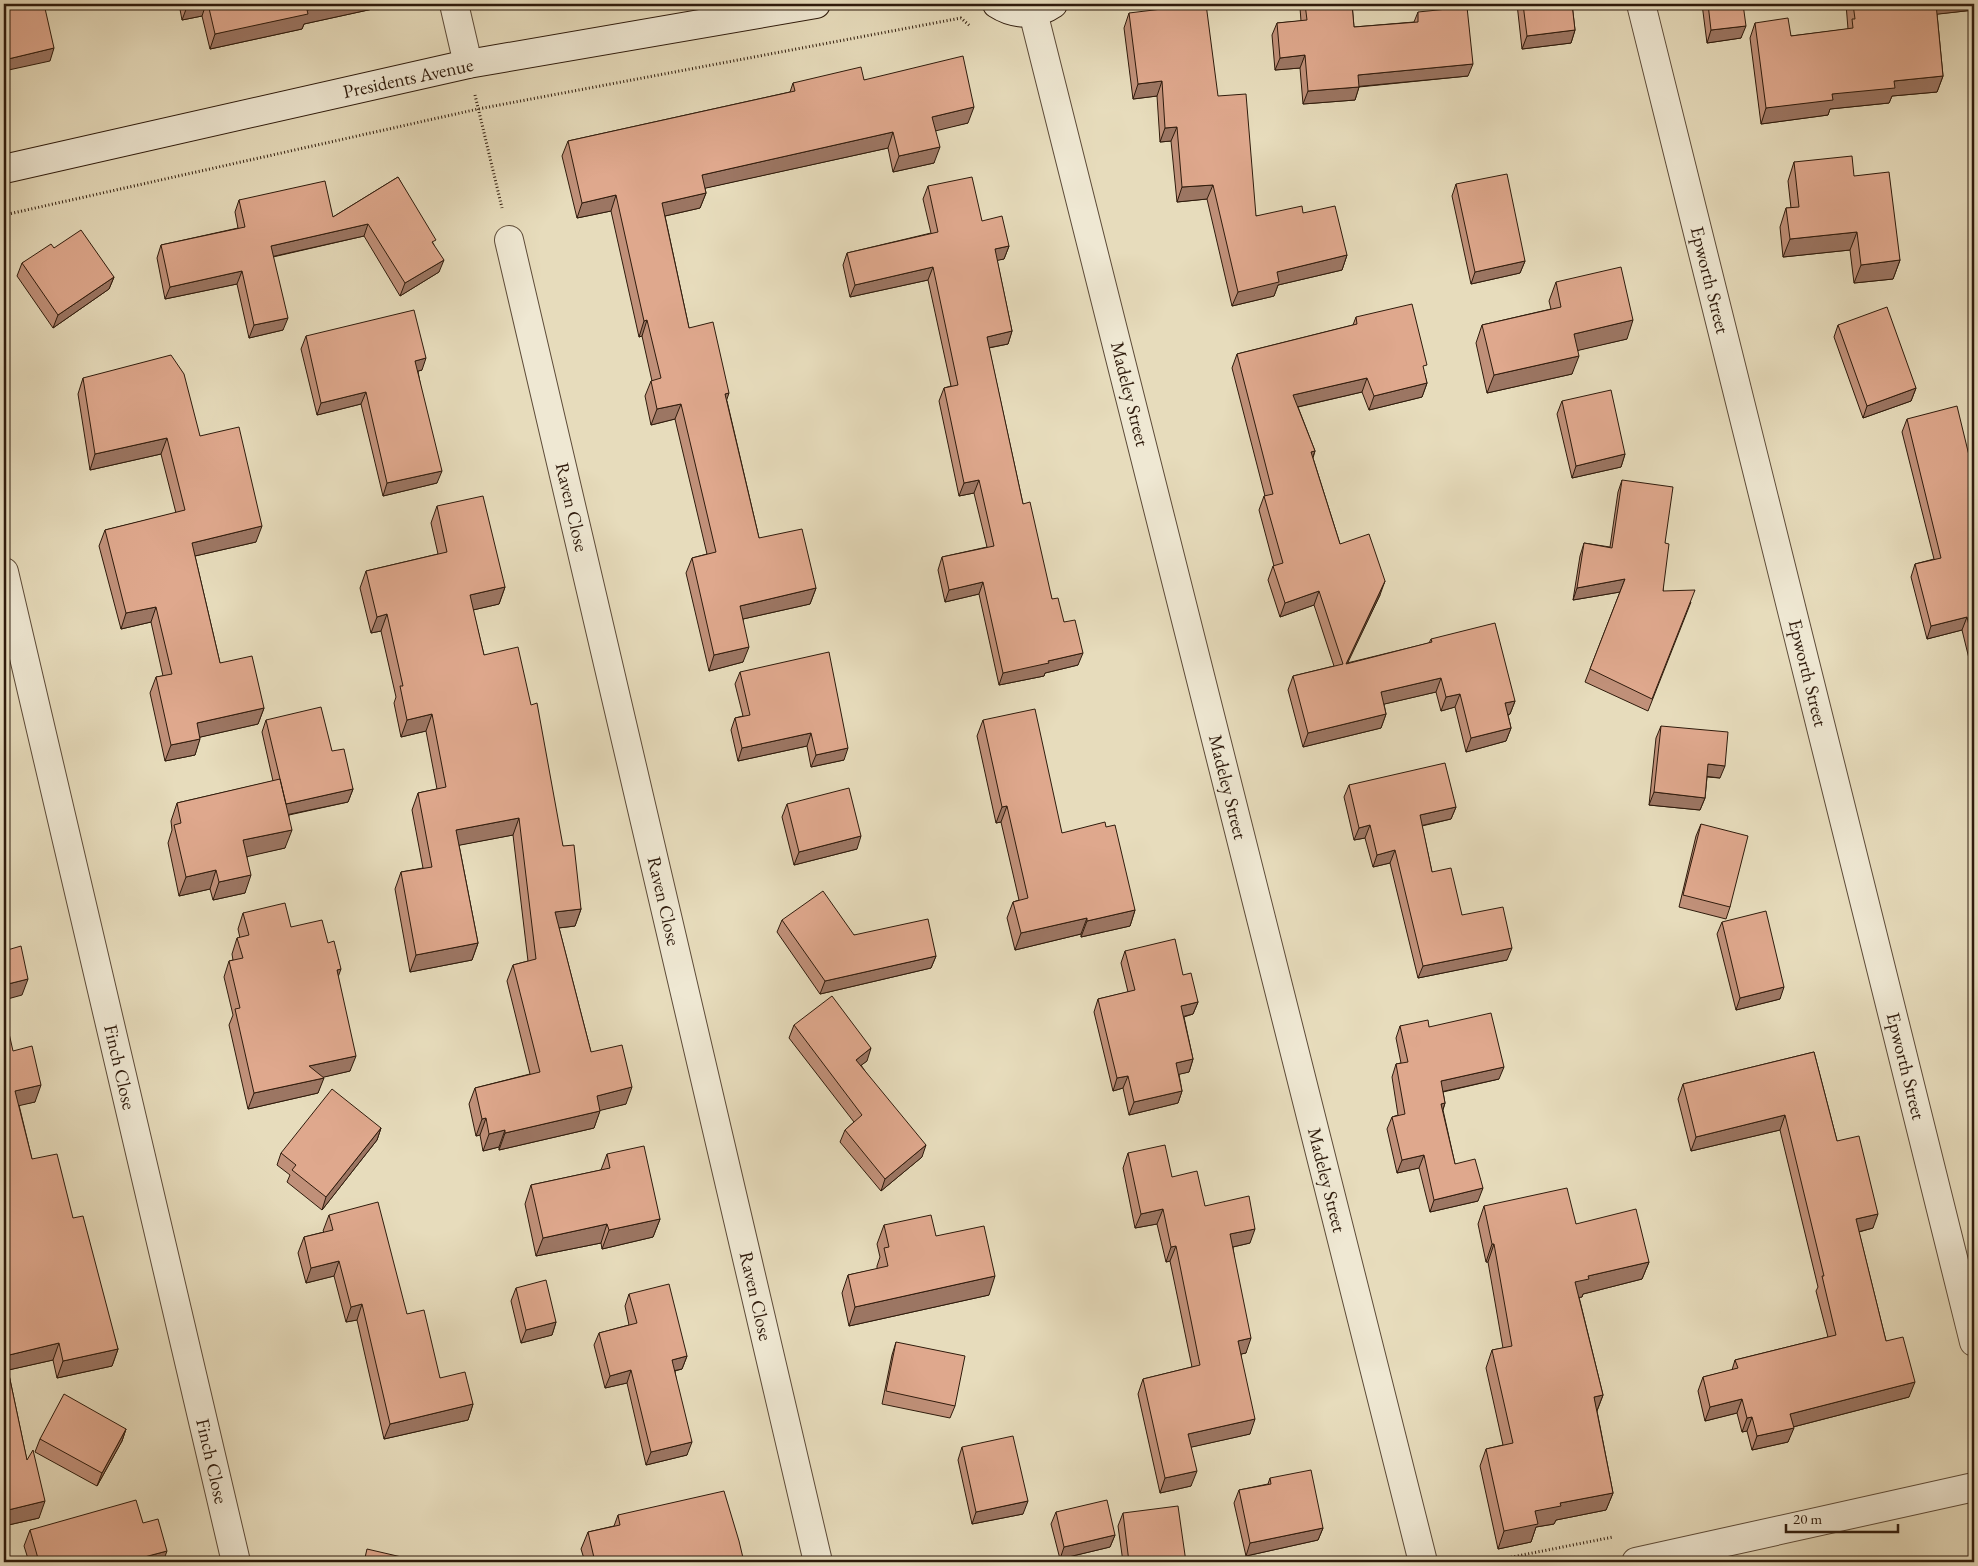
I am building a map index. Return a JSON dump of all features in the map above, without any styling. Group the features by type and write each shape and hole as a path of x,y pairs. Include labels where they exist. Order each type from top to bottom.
{"street":[{"path":"454,4 468,64"},
{"name":"Presidents Avenue","path":"4,169 468,64 816,4"},
{"path":"998,4 1015,12 1043,8"},
{"name":"Epworth Street","path":"1641,4 1974,1342"},
{"name":"Madeley Street","path":"1043,8 1423,1562"},
{"name":"Raven Close","path":"509,240 818,1562"},
{"name":"Finch Close","path":"4,572 236,1562"},
{"path":"1636,1562 1974,1487"}],"path":[{"path":"4,215 478,109 961,18 974,29"},
{"path":"468,64 509,240"}],"building":[{"path":"18,4 44,4 54,48 4,60 4,7"},
{"path":"208,4 333,4 307,10 308,14 215,34"},
{"path":"1206,4 1218,96 1246,94 1256,216 1302,206 1303,213 1335,206 1347,255 1277,272 1279,282 1238,292 1213,185 1182,187 1177,127 1165,128 1162,81 1138,84 1129,13"},
{"path":"1305,4 1352,4 1354,27 1418,22 1418,12 1467,7 1473,64 1358,75 1359,87 1308,91 1305,55 1280,58 1277,23 1307,20"},
{"path":"1523,4 1572,4 1575,30 1527,36"},
{"path":"1708,4 1743,4 1746,26 1711,30"},
{"path":"1853,4 1936,4 1943,76 1894,81 1895,88 1832,94 1833,100 1766,108 1755,23 1788,18 1791,36 1853,28 1852,19 1855,19"},
{"path":"963,56 974,107 932,117 940,147 899,156 893,132 702,175 706,193 662,203 689,328 713,322 729,393 725,394 759,538 802,529 816,588 740,606 749,647 714,655 692,558 716,552 681,404 657,409 651,381 661,378 647,320 644,321 616,195 582,203 568,141 795,91 793,83 861,67 864,80"},
{"path":"1852,156 1854,176 1889,172 1900,260 1861,265 1857,232 1790,239 1786,208 1799,207 1794,162"},
{"path":"1507,174 1525,261 1475,272 1456,184"},
{"path":"398,177 436,240 432,242 444,260 405,283 368,224 271,246 288,318 254,325 242,271 170,287 161,245 245,227 239,200 325,181 333,217"},
{"path":"972,177 982,221 1002,216 1009,246 995,249 1012,331 987,337 1023,504 1030,502 1052,599 1058,598 1064,622 1075,620 1083,653 1003,673 983,582 949,590 942,557 994,546 979,480 964,483 944,388 958,385 933,267 855,285 847,253 938,232 928,186"},
{"path":"81,230 114,277 58,315 22,263 51,244 54,248"},
{"path":"1621,267 1633,320 1574,334 1579,356 1494,375 1482,325 1561,307 1556,282"},
{"path":"1412,304 1427,365 1423,366 1427,383 1374,396 1367,378 1293,395 1315,451 1311,452 1340,544 1369,534 1385,581 1346,664 1432,642 1431,639 1495,623 1515,701 1505,703 1511,728 1471,738 1460,694 1446,697 1441,678 1381,692 1386,714 1308,733 1293,676 1343,664 1319,591 1285,603 1273,566 1283,563 1264,496 1273,494 1237,354 1357,324 1356,317"},
{"path":"1887,307 1916,388 1867,406 1838,325"},
{"path":"414,310 426,358 415,361 442,471 387,483 366,392 321,403 306,336"},
{"path":"171,355 184,374 200,436 239,427 262,526 192,543 220,663 252,656 264,708 197,723 200,739 171,745 156,677 172,674 156,607 126,613 105,530 185,510 167,438 95,454 83,378"},
{"path":"1611,390 1625,454 1576,466 1562,401"},
{"path":"1957,406 1974,476 1974,648 1967,617 1931,626 1915,564 1941,558 1907,419"},
{"path":"1622,480 1673,487 1665,543 1669,544 1663,591 1695,590 1652,699 1590,669 1625,579 1577,588 1584,543 1612,548"},
{"path":"483,496 505,587 470,595 484,655 518,647 531,705 537,703 563,846 574,845 581,909 555,912 591,1052 622,1045 632,1087 597,1096 600,1111 505,1133 505,1130 489,1134 486,1118 482,1119 475,1088 540,1072 513,965 536,959 519,818 456,830 478,943 416,955 401,872 432,867 418,793 446,787 432,714 407,720 400,686 403,686 387,614 377,617 366,571 447,552 437,506"},
{"path":"829,652 848,748 816,755 811,733 742,748 735,718 750,715 740,672"},
{"path":"321,707 332,751 344,749 353,789 286,804 266,720"},
{"path":"1035,709 1062,833 1105,822 1106,827 1115,825 1135,910 1087,921 1087,918 1021,933 1013,902 1028,898 1007,806 1002,807 983,720"},
{"path":"1661,726 1728,732 1725,766 1708,764 1705,798 1654,792"},
{"path":"1445,763 1456,807 1420,815 1432,872 1451,868 1462,915 1503,907 1512,948 1423,966 1395,850 1377,855 1370,825 1359,828 1349,785"},
{"path":"280,779 292,830 243,840 251,875 219,882 216,870 186,877 174,825 181,823 177,803"},
{"path":"849,788 861,836 799,852 787,804"},
{"path":"1701,824 1748,836 1730,907 1683,895"},
{"path":"823,891 854,935 928,919 936,956 825,981 782,920"},
{"path":"285,903 291,927 322,920 328,943 334,941 341,969 337,970 356,1056 309,1066 324,1078 254,1093 235,1009 240,1008 229,961 243,958 237,938 249,935 243,913"},
{"path":"1766,911 1784,987 1740,998 1722,922"},
{"path":"1175,939 1183,975 1191,973 1198,1002 1181,1006 1193,1059 1176,1063 1182,1091 1134,1102 1128,1076 1117,1078 1098,999 1135,990 1125,951"},
{"path":"21,946 28,979 4,985 4,951"},
{"path":"832,996 871,1048 856,1060 926,1145 885,1179 845,1130 862,1115 794,1025"},
{"path":"4,1011 13,1051 32,1046 41,1085 15,1091 32,1159 57,1154 73,1218 83,1216 118,1349 63,1361 59,1343 5,1356 27,1460 33,1450 45,1501 4,1511"},
{"path":"1491,1013 1504,1067 1441,1081 1445,1103 1441,1104 1455,1164 1475,1159 1483,1188 1434,1200 1424,1155 1402,1160 1392,1117 1405,1114 1396,1064 1408,1062 1400,1026 1428,1020 1429,1027"},
{"path":"1814,1052 1837,1141 1859,1136 1878,1214 1856,1219 1886,1341 1903,1337 1915,1382 1790,1414 1794,1428 1757,1436 1752,1417 1747,1418 1742,1399 1710,1407 1703,1377 1738,1368 1735,1360 1836,1335 1822,1276 1824,1276 1785,1115 1696,1137 1683,1084"},
{"path":"332,1089 381,1128 326,1197 292,1170 296,1165 281,1153"},
{"path":"1165,1145 1172,1177 1197,1171 1205,1206 1249,1196 1255,1229 1230,1234 1251,1338 1238,1341 1255,1419 1188,1434 1197,1471 1165,1478 1143,1379 1200,1365 1176,1246 1171,1247 1163,1209 1141,1214 1128,1153"},
{"path":"644,1146 660,1219 609,1230 607,1224 543,1238 531,1185 610,1168 607,1154"},
{"path":"1567,1188 1576,1224 1636,1209 1649,1262 1588,1276 1589,1279 1575,1282 1603,1395 1594,1397 1613,1493 1560,1503 1561,1506 1535,1511 1538,1524 1504,1531 1486,1449 1513,1443 1492,1350 1512,1346 1494,1244 1492,1244 1484,1206"},
{"path":"378,1202 407,1314 424,1310 440,1378 465,1372 473,1404 390,1424 362,1304 351,1307 339,1261 311,1268 304,1237 333,1230 329,1215"},
{"path":"931,1215 936,1236 984,1226 995,1276 855,1307 848,1275 888,1266 884,1248 889,1247 884,1225"},
{"path":"546,1280 556,1322 526,1330 516,1288"},
{"path":"669,1284 687,1356 672,1360 692,1442 651,1452 631,1370 610,1376 599,1333 637,1323 629,1294"},
{"path":"896,1342 965,1356 955,1406 886,1391"},
{"path":"64,1394 126,1429 102,1473 40,1439"},
{"path":"1013,1436 1028,1501 976,1512 962,1447"},
{"path":"1311,1470 1323,1528 1250,1543 1239,1490 1271,1484 1270,1478"},
{"path":"724,1491 744,1562 595,1562 588,1532 620,1525 618,1515"},
{"path":"136,1500 143,1523 158,1519 167,1551 133,1560 133,1562 39,1562 30,1530"},
{"path":"1107,1500 1115,1535 1064,1547 1056,1512"},
{"path":"1178,1506 1186,1562 1129,1562 1123,1513"},
{"path":"367,1549 423,1562 364,1562"}]}
